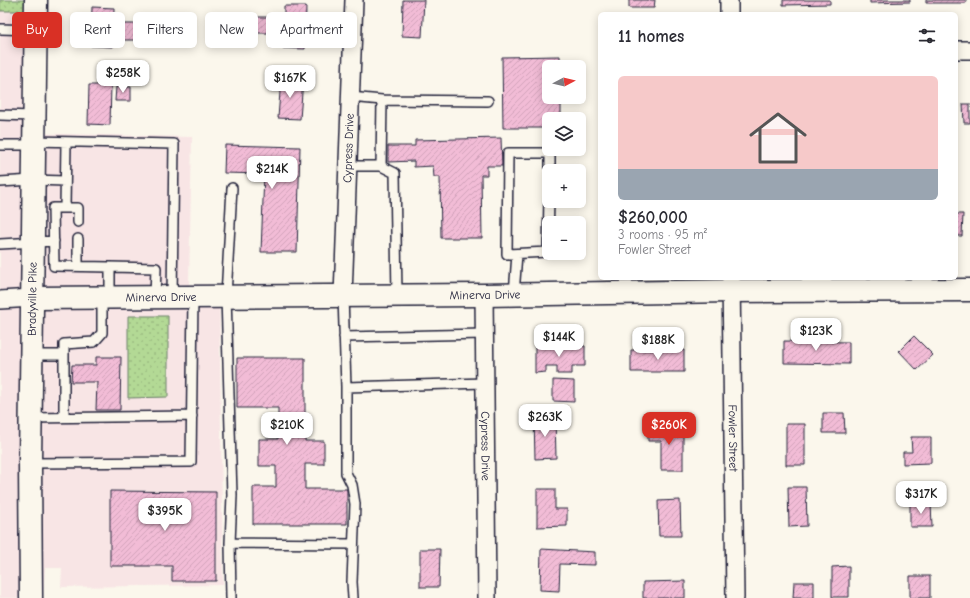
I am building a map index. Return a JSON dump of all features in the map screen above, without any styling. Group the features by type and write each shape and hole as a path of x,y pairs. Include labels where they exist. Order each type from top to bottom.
{"street":[{"name":"Bradyville Pike","path":"36,0 36,12"},
{"name":"Cypress Drive","path":"343,296 354,0"},
{"path":"729,0 729,12"},
{"name":"Bradyville Pike","path":"31,598 30,463 32,298 43,241 34,180 35,48"},
{"path":"958,50 970,50"},
{"name":"Minerva Drive","path":"0,300 106,297 484,295 731,284 970,290"},
{"name":"Fowler Street","path":"731,284 735,598"},
{"name":"Cypress Drive","path":"484,295 487,598"}],"lane":[{"path":"0,29 12,29"},
{"path":"350,97 382,100 488,101"},
{"path":"381,166 382,100"},
{"path":"0,115 34,116"},
{"path":"65,208 66,142"},
{"path":"0,145 66,142 174,144 163,297"},
{"path":"549,208 548,252 507,254 508,153 550,153 550,164"},
{"path":"347,166 381,166 395,173 397,295"},
{"path":"0,182 34,180 65,181"},
{"path":"231,598 230,543 232,495 226,296 232,188"},
{"path":"78,222 78,208 53,208 43,241 54,266 156,268 163,297"},
{"path":"78,239 78,266"},
{"path":"0,244 43,241"},
{"path":"514,294 517,254"},
{"path":"64,418 64,344 94,342 102,333 110,267"},
{"path":"343,296 346,387 346,473 352,485 355,504 352,582 353,598"},
{"path":"30,463 191,462 193,297"},
{"path":"344,337 484,334"},
{"path":"32,354 64,355"},
{"path":"346,387 485,383"},
{"path":"31,418 192,416"},
{"path":"230,543 353,544"}],"shaded area":[{"path":"0,0 25,0 25,12 12,12 12,48 24,48 23,133 192,137 189,284 219,285 223,585 61,587 62,568 45,568 43,598 0,598"}],"green space":[{"path":"0,0 26,0 26,11 0,11"},
{"path":"128,316 168,316 168,397 128,398"}],"building":[{"path":"403,0 424,0 422,37 402,36"},
{"path":"629,0 655,0 654,8 629,8"},
{"path":"783,0 830,0 830,4 783,5"},
{"path":"870,0 910,0 910,2 870,3"},
{"path":"926,0 966,0 966,3 926,3"},
{"path":"284,6 306,6 306,12 284,12"},
{"path":"92,7 114,8 114,12 92,12"},
{"path":"258,17 266,17 266,33 258,33"},
{"path":"125,24 133,24 133,40 125,40"},
{"path":"272,48 305,48 305,49"},
{"path":"560,56 560,60 542,60 542,104 561,104 561,112 542,112 542,128 503,128 502,57"},
{"path":"281,79 303,80 300,119 278,118"},
{"path":"89,85 111,85 110,125 88,124"},
{"path":"116,87 131,87 131,101 115,101"},
{"path":"963,104 970,104 970,123 964,123"},
{"path":"501,138 502,166 487,166 487,175 481,175 482,238 441,238 440,177 434,177 433,166 414,167 414,161 388,162 388,146 415,146 415,140"},
{"path":"225,145 300,147 297,252 261,252 264,174 224,173"},
{"path":"958,214 963,214 962,236 958,236"},
{"path":"914,336 933,355 917,370 899,351"},
{"path":"784,341 849,342 849,364 784,363"},
{"path":"535,346 585,346 585,366 572,366 572,374 557,374 557,366 546,366 546,372 535,373"},
{"path":"631,350 684,350 684,372 631,372"},
{"path":"96,357 121,357 120,410 96,410 97,382 71,382 72,365 96,365"},
{"path":"237,358 305,358 305,441 324,441 324,464 305,464 305,489 347,489 347,524 253,524 253,487 276,487 276,466 259,466 259,439 278,439 278,408 237,408"},
{"path":"553,380 574,381 574,402 553,401"},
{"path":"823,413 844,413 845,433 823,433"},
{"path":"534,417 555,417 556,458 535,459"},
{"path":"786,424 805,424 805,465 786,465"},
{"path":"648,426 683,426 683,470 661,470 661,441 648,441"},
{"path":"911,437 931,437 931,463 903,464 903,452 912,452"},
{"path":"788,487 806,487 807,526 789,527"},
{"path":"537,489 555,489 555,509 567,509 567,526 537,527"},
{"path":"110,491 216,492 216,581 172,581 172,566 110,566"},
{"path":"680,500 681,536 659,536 658,501"},
{"path":"910,502 931,502 932,527 910,527"},
{"path":"420,549 440,549 439,587 420,587"},
{"path":"541,549 595,552 595,565 560,564 559,591 540,590"},
{"path":"849,566 849,597 832,597 832,567"},
{"path":"910,576 930,576 930,598 910,598"},
{"path":"685,581 685,598 643,598 643,582"},
{"path":"794,582 814,582 814,598 793,598"}]}
